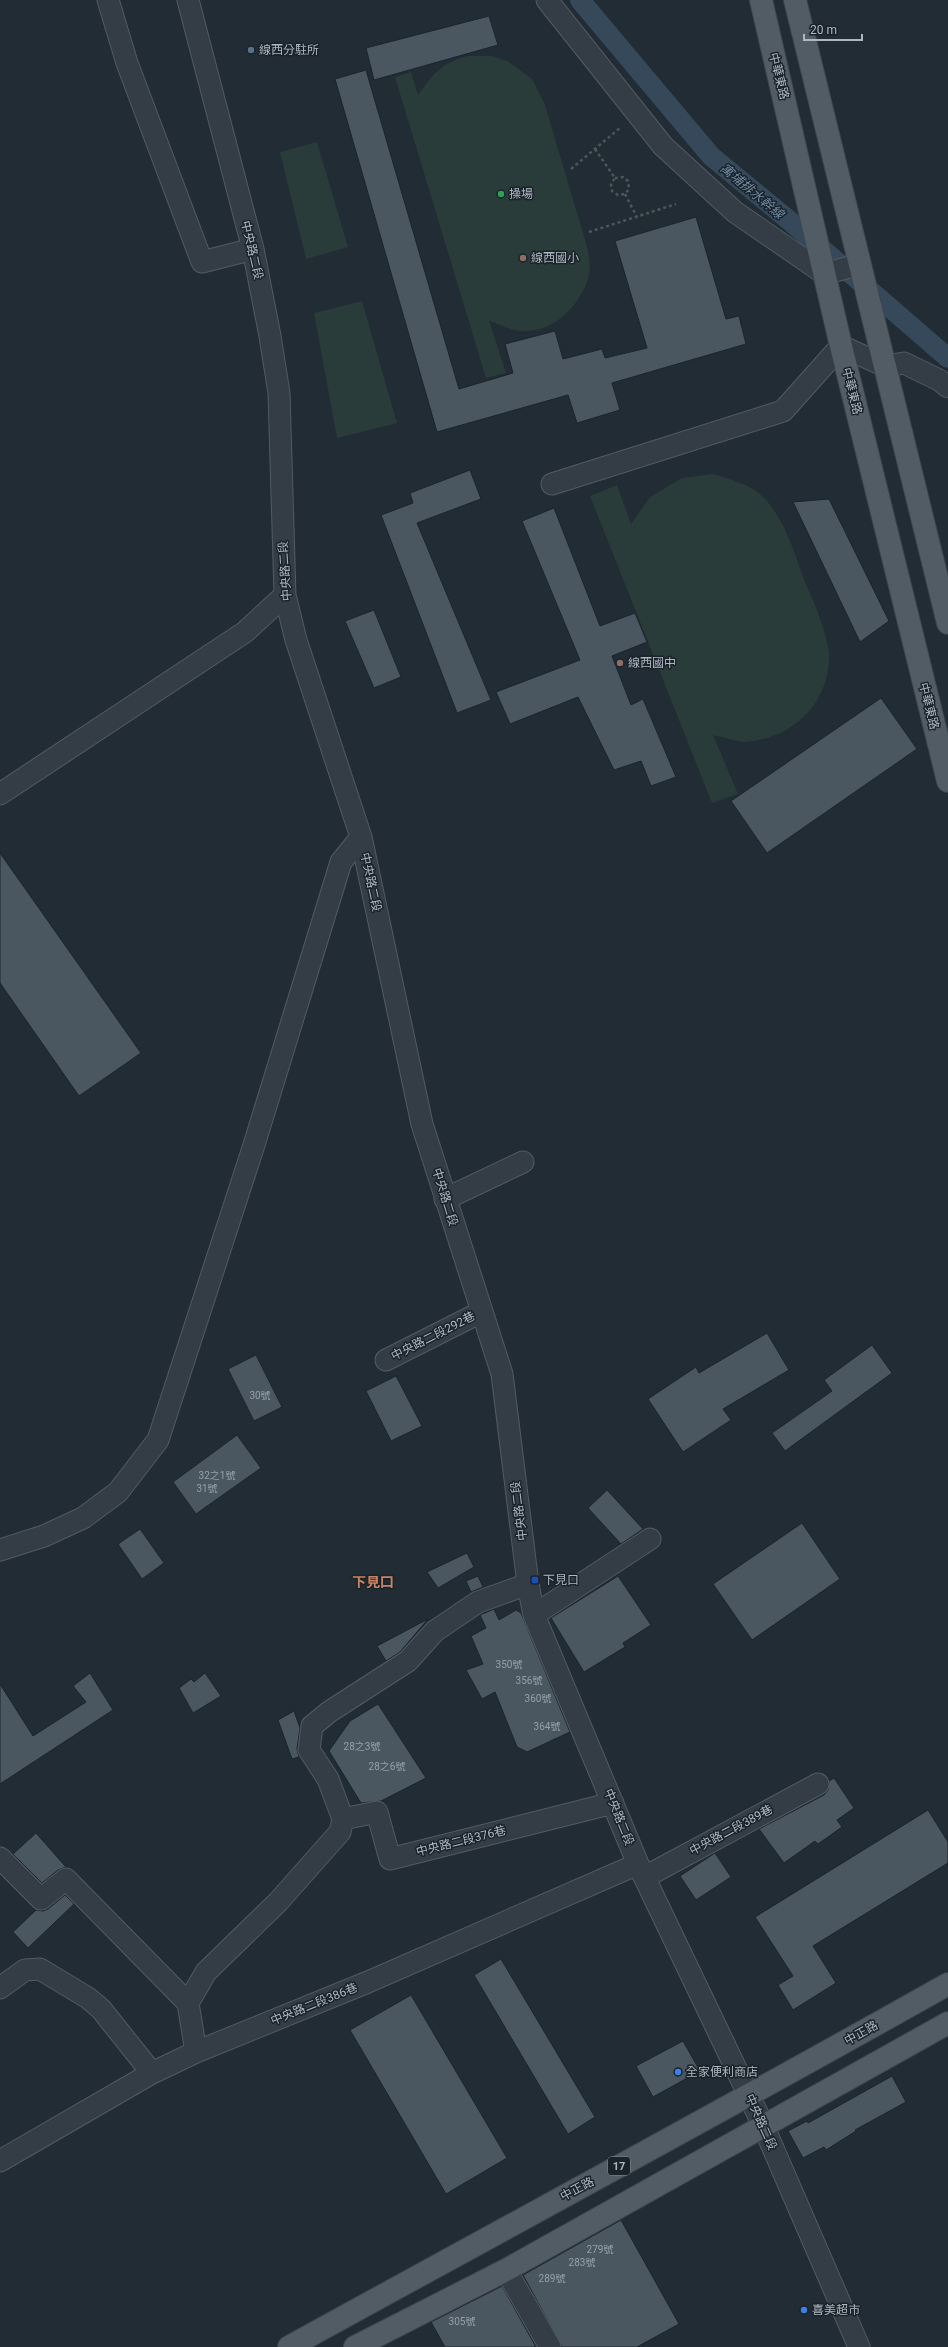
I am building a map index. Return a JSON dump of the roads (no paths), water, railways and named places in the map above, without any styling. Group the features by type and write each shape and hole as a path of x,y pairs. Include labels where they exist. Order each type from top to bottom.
{"main road":[{"name":"中華東路","path":"760,0 841,346 948,781"},
{"path":"795,0 948,623"},
{"name":"中正路","path":"289,2347 542,2207 749,2096 948,1984"},
{"path":"355,2347 506,2270 763,2125 948,2023"}],"street":[{"path":"108,0 127,63 202,262 253,249"},
{"name":"中央路二段","path":"188,0 253,249 279,394 285,595 296,640 361,837 422,1124 502,1374 528,1584 534,1615 641,1870 763,2125 858,2347"},
{"path":"547,0 663,146 736,212 825,274 860,264"},
{"path":"552,484 782,411 841,346 885,366 904,363 939,380 948,387"},
{"path":"0,794 245,632 285,595"},
{"path":"0,1550 44,1536 83,1518 118,1492 158,1440 254,1145 341,862 361,837"},
{"path":"445,1199 523,1162"},
{"name":"中央路二段292巷","path":"386,1360 481,1312"},
{"path":"534,1615 650,1540"},
{"path":"188,2003 206,1972 278,1902 340,1832 343,1819 328,1779 309,1750 312,1726 329,1712 408,1661 435,1631 478,1602 528,1584"},
{"name":"中央路二段389巷","path":"641,1870 818,1784"},
{"name":"中央路二段376巷","path":"343,1819 378,1812 390,1859 613,1803"},
{"path":"0,1858 41,1899 66,1879 188,2003 196,2052"},
{"name":"中央路二段386巷","path":"0,2161 152,2073 196,2052 641,1870"},
{"path":"0,1988 25,1970 40,1969 88,1998 102,2009 152,2073"},
{"path":"506,2270 550,2347"}],"waterway":[{"name":"寓埔排水幹線","path":"580,0 711,156 791,222 948,358"}],"place":[{"name":"線西分駐所","path":"251,50"},
{"name":"操場","path":"501,194"},
{"name":"線西國小","path":"523,258"},
{"name":"線西國中","path":"620,663"},
{"name":"下見口","path":"535,1580"},
{"name":"全家便利商店","path":"678,2072"},
{"name":"喜美超市","path":"804,2310"}],"district":[{"name":"下見口","path":"373,1582"}]}
